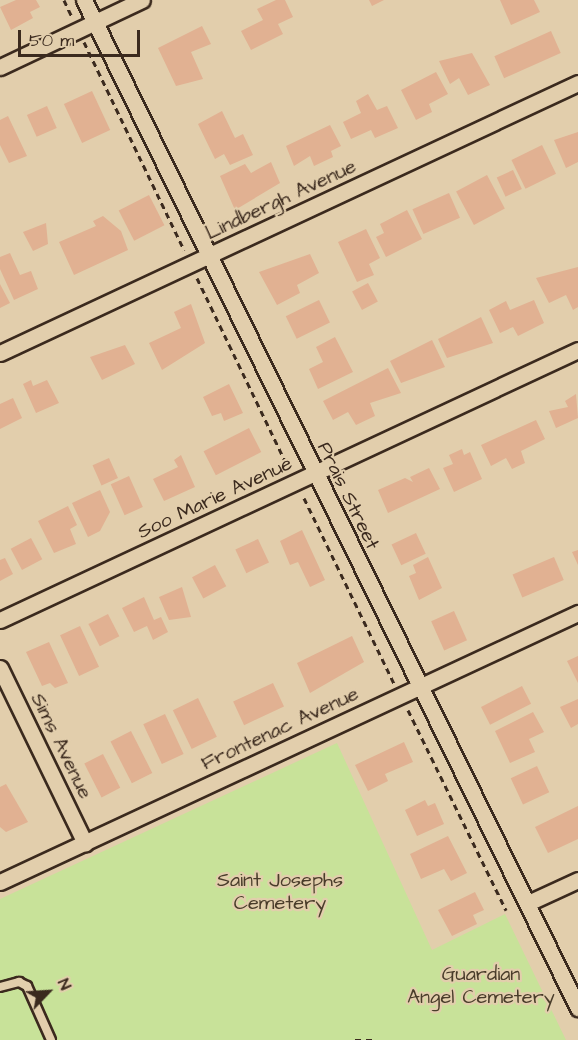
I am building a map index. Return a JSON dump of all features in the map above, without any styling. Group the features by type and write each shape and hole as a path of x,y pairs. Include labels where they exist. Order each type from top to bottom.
{"street":[{"name":"Prais Street","path":"84,0 314,475 578,1008"},
{"path":"0,67 142,0"},
{"name":"Lindbergh Avenue","path":"0,353 209,258 578,82"},
{"name":"Soo Marie Avenue","path":"0,620 578,351"},
{"name":"Frontenac Avenue","path":"0,882 578,613"},
{"name":"Sims Avenue","path":"0,668 85,843"},
{"path":"528,903 578,880"}],"lane":[{"path":"0,987 19,982 27,986 51,1040"}],"path":[{"path":"64,0 70,12"},
{"path":"355,1040 375,1040"}],"green space":[{"name":"Saint Josephs Cemetery","path":"337,743 432,950 505,914 566,1040 0,1040 0,899"}],"building":[{"path":"16,0 36,0 40,7 30,12 33,18 11,30 0,7"},
{"path":"276,0 285,0 293,17 278,24 283,34 251,50 241,31 263,20 257,9"},
{"path":"369,0 384,0 372,6"},
{"path":"500,0 534,0 540,12 511,25"},
{"path":"202,26 211,44 191,52 203,79 176,86 158,48"},
{"path":"551,31 561,53 504,78 494,56"},
{"path":"472,53 490,85 468,95 459,78 450,84 439,61"},
{"path":"436,72 448,94 429,104 432,112 416,120 401,90"},
{"path":"92,91 110,130 82,143 64,104"},
{"path":"368,94 377,110 387,106 398,128 375,138 371,130 351,139 343,122 361,113 356,101"},
{"path":"47,106 57,128 37,137 27,115"},
{"path":"222,111 235,138 243,134 253,155 230,165 224,154 215,159 198,124"},
{"path":"8,116 27,156 9,163 0,145 0,120"},
{"path":"330,125 341,146 331,151 333,157 314,166 310,156 294,166 286,146"},
{"path":"578,132 578,162 566,168 554,140"},
{"path":"542,145 556,174 525,189 511,160"},
{"path":"271,162 280,183 235,210 220,176 245,164 251,173"},
{"path":"513,170 522,189 506,197 497,178"},
{"path":"487,175 505,209 474,225 456,191"},
{"path":"449,193 460,218 423,234 412,209"},
{"path":"149,195 164,225 134,241 119,210"},
{"path":"407,210 422,239 386,257 376,237 384,233 380,224"},
{"path":"103,216 121,231 128,250 74,275 59,242 96,226 93,221"},
{"path":"46,223 48,244 33,251 23,232"},
{"path":"366,229 380,258 369,264 374,275 357,282 338,242"},
{"path":"10,253 20,275 31,271 38,289 14,300 0,269 0,257"},
{"path":"310,254 319,273 297,285 300,293 277,305 259,272"},
{"path":"578,267 578,307 573,310 566,295 549,303 536,278"},
{"path":"368,283 378,302 362,310 352,291"},
{"path":"0,284 10,303 0,308"},
{"path":"319,300 330,322 297,339 286,316"},
{"path":"534,300 544,323 518,336 513,327 500,333 489,310 506,301 510,310"},
{"path":"191,304 205,343 162,370 149,343 181,328 174,312"},
{"path":"481,317 493,343 447,358 438,339"},
{"path":"335,337 353,372 318,389 309,369 323,362 316,347"},
{"path":"432,340 445,367 401,383 390,361"},
{"path":"125,345 135,364 102,380 90,357"},
{"path":"388,368 401,393 370,403 375,416 356,425 348,412 333,420 323,401"},
{"path":"31,380 33,386 47,380 59,403 36,413 23,384"},
{"path":"229,384 243,413 224,421 221,413 212,416 203,397"},
{"path":"576,394 578,418 556,428 549,411 568,407 565,401"},
{"path":"13,398 22,418 0,429 0,404"},
{"path":"536,420 545,439 521,451 525,463 512,469 506,458 491,466 481,445"},
{"path":"249,428 261,452 216,475 204,451"},
{"path":"462,449 464,455 470,452 482,479 454,492 443,468 453,464 449,455"},
{"path":"181,455 195,487 164,501 153,479 178,467 174,460"},
{"path":"109,458 118,478 102,485 93,465"},
{"path":"429,468 440,489 388,513 378,490 405,478 413,482 410,477"},
{"path":"129,476 143,507 125,515 111,484"},
{"path":"100,490 110,512 100,531 88,537 72,503"},
{"path":"68,506 77,525 70,529 76,544 54,553 38,521"},
{"path":"302,530 325,580 310,587 298,562 290,565 280,541"},
{"path":"416,533 426,554 401,565 392,544"},
{"path":"31,538 42,559 22,570 11,549"},
{"path":"258,539 269,563 246,573 235,550"},
{"path":"578,550 578,565 572,552"},
{"path":"428,557 442,588 419,600 409,576 416,573 413,565"},
{"path":"554,557 564,580 522,598 513,575"},
{"path":"5,558 13,574 0,581 0,560"},
{"path":"215,565 226,586 203,598 192,577"},
{"path":"182,587 191,617 169,620 159,597"},
{"path":"144,597 154,620 161,617 168,632 153,640 147,626 134,632 122,608"},
{"path":"454,611 467,640 444,650 431,621"},
{"path":"108,614 119,636 100,646 88,624"},
{"path":"80,626 99,667 79,676 60,635"},
{"path":"352,636 364,662 310,693 297,663"},
{"path":"49,642 68,683 55,688 50,683 42,686 26,652"},
{"path":"578,656 578,683 567,661"},
{"path":"273,683 284,707 244,725 233,702"},
{"path":"522,686 531,704 490,725 481,707"},
{"path":"198,698 217,737 192,749 173,710"},
{"path":"578,699 578,724 571,728 560,707"},
{"path":"533,712 544,732 529,739 535,752 510,763 495,731"},
{"path":"165,714 184,754 162,764 143,724"},
{"path":"131,731 152,773 132,783 111,741"},
{"path":"404,742 413,762 385,774 388,781 368,791 355,765"},
{"path":"103,754 120,788 102,797 84,764"},
{"path":"537,766 549,792 523,805 511,778"},
{"path":"6,784 28,822 6,832 0,827 0,787"},
{"path":"425,800 428,806 435,803 444,824 417,836 405,810"},
{"path":"578,806 578,839 548,853 535,827"},
{"path":"448,836 467,873 451,881 444,869 421,879 410,854"},
{"path":"475,892 484,910 473,915 477,924 452,936 438,910"}],"park label":[{"name":"Guardian Angel Cemetery","path":"481,986"}]}
